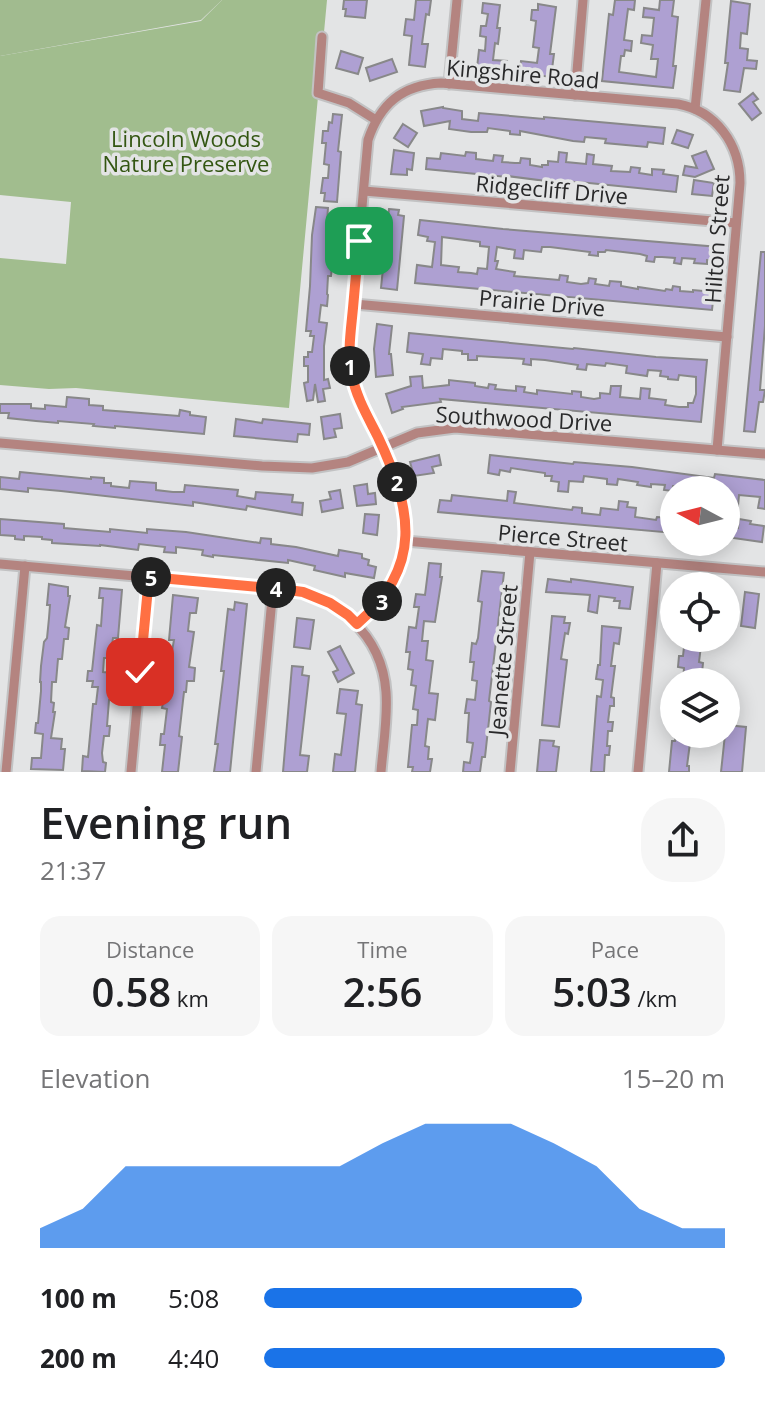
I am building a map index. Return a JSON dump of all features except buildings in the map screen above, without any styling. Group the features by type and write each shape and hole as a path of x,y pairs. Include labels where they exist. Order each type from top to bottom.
{"street":[{"path":"449,84 457,0"},
{"path":"575,95 583,0"},
{"path":"695,109 706,0"},
{"path":"322,37 318,93 339,98 376,120 368,140 349,351 352,379 402,498 406,525 401,562 389,589 377,606 357,624"},
{"name":"Kingshire Road","path":"376,120 384,108 406,92 428,84 678,104 695,109"},
{"name":"Hilton Street","path":"695,109 724,131 737,156 740,183 717,450"},
{"name":"Ridgecliff Drive","path":"364,191 736,223"},
{"name":"Prairie Drive","path":"354,304 727,337"},
{"name":"Southwood Drive","path":"0,443 312,468 340,464 417,433 455,428 765,454"},
{"name":"Pierce Street","path":"405,541 765,572"},
{"name":"Jeanette Street","path":"510,772 530,552"},
{"path":"638,772 657,563"},
{"path":"0,564 292,590 320,598 348,615 375,650 385,679 387,704 381,772"},
{"path":"6,772 25,566"},
{"path":"131,772 149,577"},
{"path":"256,772 273,588"}],"green space":[{"path":"0,0 222,0 201,20 0,56"},
{"name":"Lincoln Woods Nature Preserve","path":"222,0 327,0 289,408 76,388 0,385 0,258 66,264 71,202 0,195 0,56 201,21"}],"route":[{"path":"140,672 149,577 303,592 330,603 357,624 377,606 389,589 402,557 406,525 400,489 360,401 350,368 359,241"}]}
